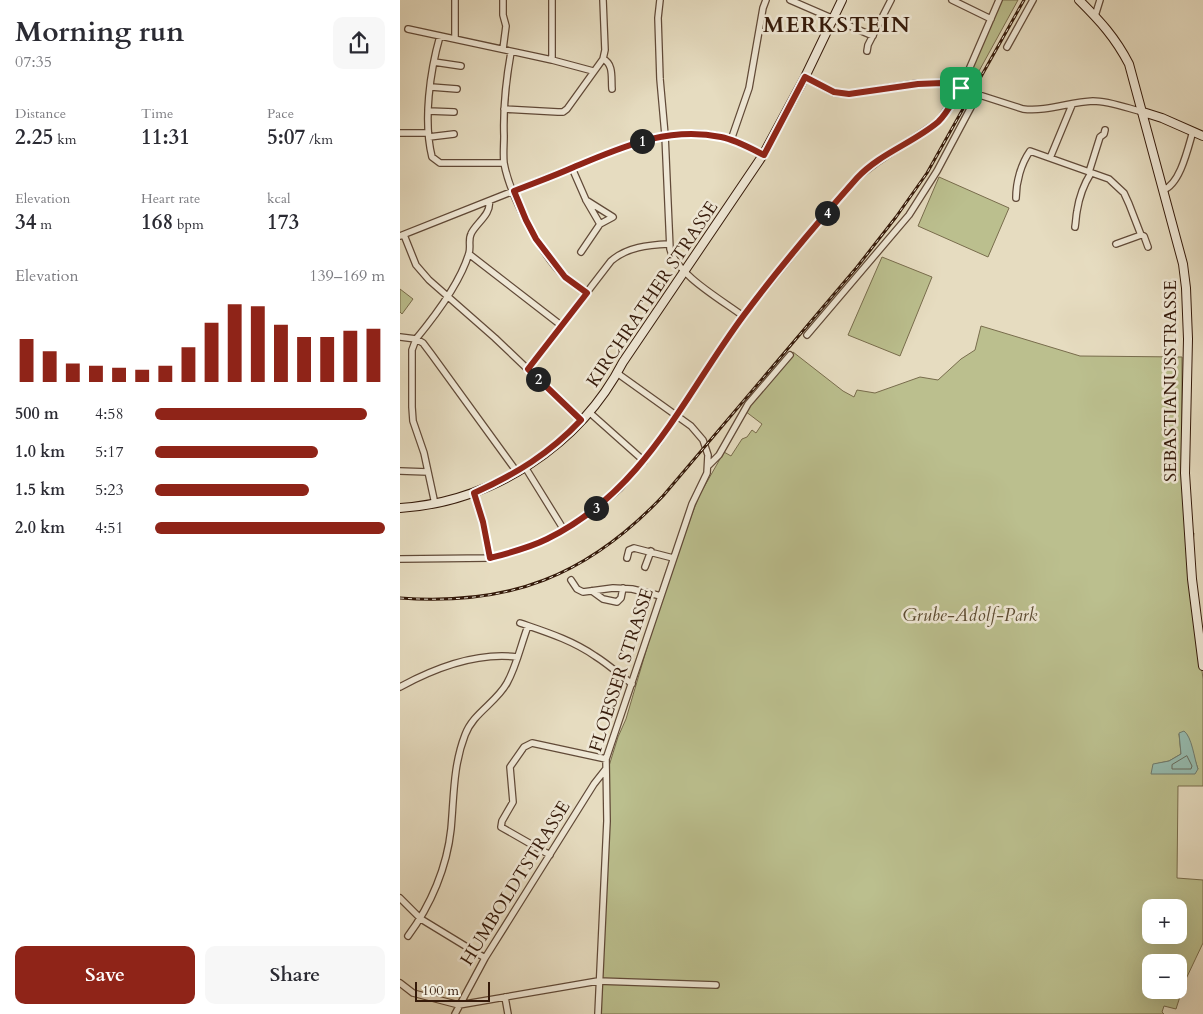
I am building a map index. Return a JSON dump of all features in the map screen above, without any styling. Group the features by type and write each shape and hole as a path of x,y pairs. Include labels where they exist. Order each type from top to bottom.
{"main road":[{"name":"KIRCHRATHER STRASSE","path":"400,508 435,504 474,493 517,472 549,451 589,412 764,155 805,77 842,0"},
{"name":"SEBASTIANUSSTRASSE","path":"1079,0 1118,44 1129,64 1182,259 1186,288 1188,339 1185,473 1192,579 1203,666"},
{"path":"1142,112 1162,118 1203,136"}],"street":[{"path":"455,0 455,39"},
{"path":"502,0 506,26 503,50"},
{"path":"552,0 552,60"},
{"path":"504,110 563,112 567,109 603,59 605,50 603,0"},
{"path":"660,0 658,18 660,79 665,135 669,244 674,260 684,272 743,316"},
{"path":"731,140 749,88 766,0"},
{"path":"790,0 872,36"},
{"path":"867,51 872,36 891,0"},
{"path":"952,0 991,19"},
{"path":"400,559 490,558 514,552 546,540 564,530 597,508 620,488 658,443 743,316 822,218 859,176 876,162 939,121 961,88 999,0"},
{"path":"1007,47 1033,0"},
{"path":"1095,16 1100,0"},
{"path":"408,29 552,60 593,72"},
{"path":"440,36 434,62 428,111 428,135 432,157 440,163 504,163"},
{"path":"510,52 505,87 504,163 526,220 536,239 565,277 587,293"},
{"path":"603,59 608,61 611,66 612,89"},
{"path":"434,62 461,66"},
{"path":"805,77 834,92 849,94 918,84 942,83 1011,106 1037,110 1093,101 1142,112"},
{"path":"431,87 457,89"},
{"path":"807,335 909,215 937,171 978,94"},
{"path":"1050,158 1072,105"},
{"path":"428,111 454,112"},
{"path":"1074,227 1100,138 1106,130"},
{"path":"1163,190 1169,188 1176,179 1193,131"},
{"path":"400,133 454,134"},
{"path":"581,420 528,369 429,280 416,265 402,236 632,144 665,135 701,135 731,140 764,155"},
{"path":"1016,198 1016,188 1020,172 1030,151 1109,179 1124,193 1141,235 1144,236 1148,247"},
{"path":"572,168 586,200 600,224"},
{"path":"581,252 600,224 613,217 586,200"},
{"path":"435,504 414,421 412,407 412,350 416,339 437,314 460,276 469,254 470,234 486,212 490,205 489,201"},
{"path":"1116,244 1141,235"},
{"path":"528,369 605,268 618,255 647,246 669,244"},
{"path":"469,254 562,326"},
{"path":"400,337 416,339 423,343 517,472"},
{"path":"708,466 719,455 748,404 790,355"},
{"name":"FLOESSER STRASSE","path":"598,1014 598,981 607,821 606,759 673,558 692,504 705,479 708,466 708,454 703,440 690,426 617,373"},
{"path":"589,412 644,461"},
{"path":"525,467 564,530"},
{"path":"400,471 428,472"},
{"path":"474,493 483,522 490,558"},
{"path":"627,558 631,548 673,558"},
{"path":"645,566 651,552"},
{"path":"571,580 580,591 623,588 640,590 661,596"},
{"path":"592,591 603,599 617,602 622,595 623,588"},
{"path":"520,623 554,634 593,654 632,684"},
{"path":"408,936 427,908 445,861 451,831 454,776 458,756 466,733 474,719 500,693 507,683 528,626"},
{"path":"400,687 465,661 495,656 517,656"},
{"path":"550,855 501,827 502,821 514,802 510,767 524,747 532,743 606,759"},
{"name":"HUMBOLDTSTRASSE","path":"455,1014 485,958 594,784 605,770"},
{"path":"400,898 421,919 485,958"},
{"path":"400,983 413,993 459,1005 598,981 716,986"},
{"path":"505,996 508,1014"}],"green space":[{"path":"1002,0 1018,0 973,82 968,79"},
{"path":"939,177 1009,208 988,257 918,226"},
{"path":"882,257 932,277 900,356 848,335"},
{"path":"400,289 413,299 402,314 400,312"},
{"name":"Grube-Adolf-Park","path":"981,326 1080,356 1182,357 1182,450 1186,531 1194,533 1190,569 1203,679 1203,786 1178,786 1177,878 1203,880 1203,943 1187,977 1187,954 1142,954 1142,999 1179,999 1176,1009 1164,1006 1162,1012 1164,1014 598,1014 609,766 626,719 651,634 700,494 724,452 731,456 742,439 747,437 752,430 756,433 762,424 745,411 793,352 843,391 854,397 857,390 875,393 920,377 938,380 961,359 975,350","holes":["1179,734 1193,754 1198,769 1155,764 1169,761 1181,754"]}],"water":[{"path":"1184,731 1191,743 1198,769 1195,774 1151,774 1153,764 1169,761 1181,754 1179,733"}],"railway":[{"path":"400,598 440,599 477,597 512,590 544,580 575,566 605,547 634,524 663,496 857,267 896,217 927,173 1024,0"}],"district":[{"name":"MERKSTEIN","path":"837,24"}],"route":[{"path":"805,77 834,92 849,94 918,84 942,83 961,88 939,121 876,162 859,176 822,218 743,316 658,443 620,488 597,508 546,540 514,552 490,558 483,522 474,493 491,486 538,459 567,435 581,420 528,369 587,293 565,277 536,239 514,191 632,144 665,135 720,137 764,155 805,77"}]}
